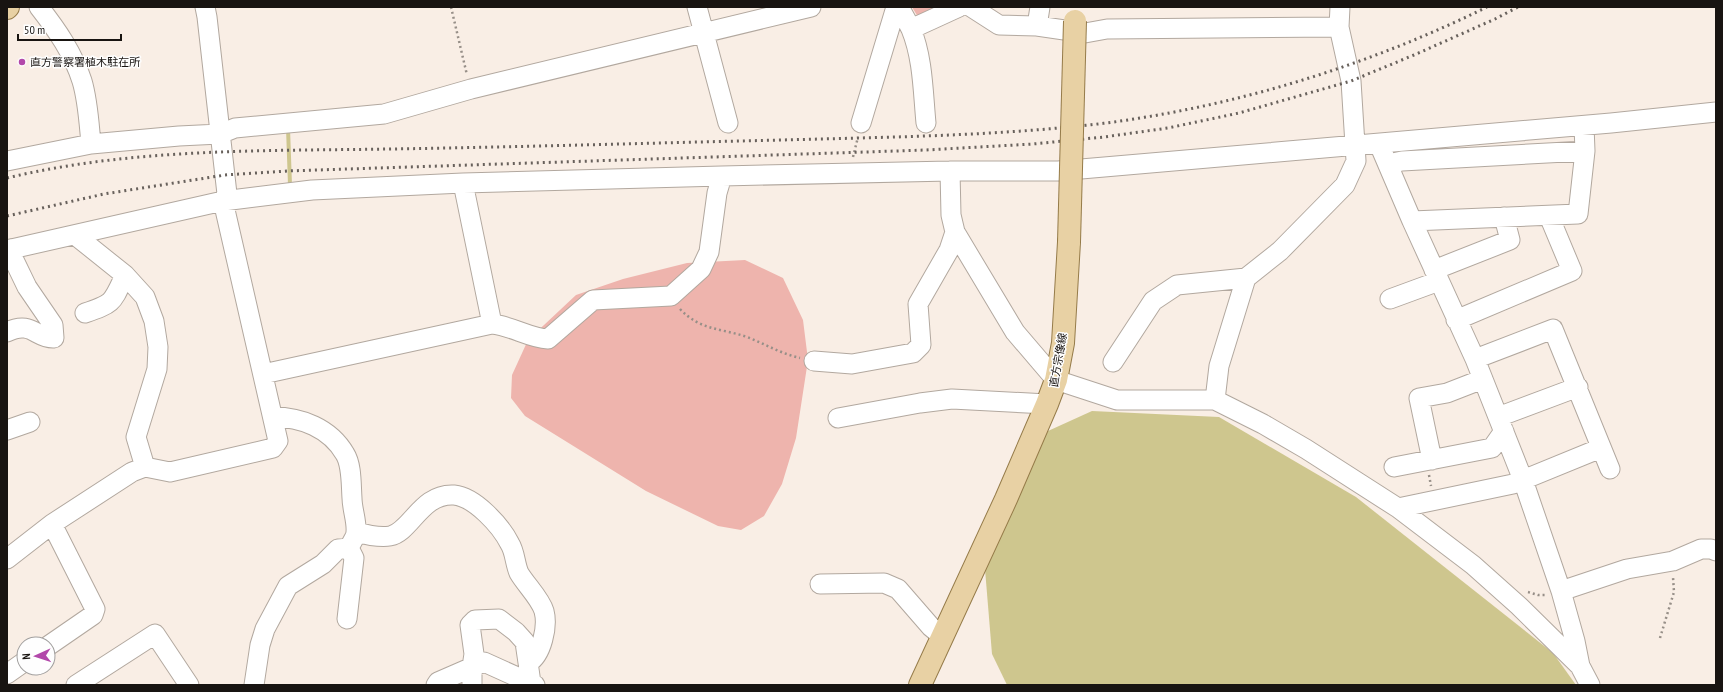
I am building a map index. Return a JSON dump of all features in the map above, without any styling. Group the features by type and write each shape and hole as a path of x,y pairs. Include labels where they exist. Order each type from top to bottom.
{"main road":[{"name":"直方宗像線","path":"920,685 1048,404 1056,380 1063,343 1069,242 1076,14"}],"street":[{"path":"38,7 57,30 72,56 82,81 88,109 91,144"},
{"path":"7,560 52,524 132,472 145,467 170,472 273,448 278,441 264,374 223,201 228,194 220,134 208,17 205,7"},
{"path":"697,7 728,123"},
{"path":"7,161 91,144 220,134 234,128 384,114 471,89 810,7"},
{"path":"898,7 911,29 922,71 926,123"},
{"path":"861,123 898,7"},
{"path":"911,29 959,7"},
{"path":"971,7 999,25 1037,26 1085,33 1108,29 1339,28"},
{"path":"1037,26 1040,7"},
{"path":"1113,362 1153,301 1177,285 1246,278 1280,251 1345,185 1356,161 1356,145 1351,81 1339,28 1340,7"},
{"path":"7,332 15,328 26,328 49,338 54,338 53,325 27,287 8,250 223,201 312,190 463,183 849,173 1058,171 1584,126 1716,112"},
{"path":"1412,221 1578,214 1585,151 1584,126"},
{"path":"1379,144 1436,276 1475,359 1523,480 1561,591 1575,641 1580,666 1590,685"},
{"path":"1388,164 1402,161 1585,151"},
{"path":"950,171 950,215 955,232 1015,332 1056,380 1117,400 1215,400 1263,424 1306,449 1398,508 1473,565 1580,666"},
{"path":"264,374 492,324 506,326 539,338 548,339 593,300 671,296 701,269 709,252 717,193 722,176"},
{"path":"463,183 492,324"},
{"path":"1456,320 1572,271 1549,216"},
{"path":"1390,299 1510,240 1504,217"},
{"path":"814,361 852,364 913,353 921,345 918,304 949,250 955,232"},
{"path":"75,235 88,247 125,275 145,297 154,321 158,347 157,369 136,437 145,467"},
{"path":"85,313 113,301 125,275"},
{"path":"1215,400 1220,366 1246,278"},
{"path":"1475,359 1553,329 1610,469"},
{"path":"1429,460 1419,398 1447,393 1483,379"},
{"path":"1394,467 1492,448 1501,424 1578,388"},
{"path":"838,418 920,403 952,399 1048,404"},
{"path":"273,417 288,417 312,424 331,435 346,454 352,482 354,558 347,619"},
{"path":"7,430 30,422"},
{"path":"1398,508 1513,484 1601,448"},
{"path":"254,685 260,645 265,628 288,586 323,564 338,549 353,540 371,536 390,536 399,532 419,510 435,499 443,496 455,495 466,499 482,510 495,522 511,544 519,571 544,612 542,647 533,660 528,663"},
{"path":"52,524 95,609 93,615 56,640"},
{"path":"1561,591 1627,569 1672,560 1701,549 1711,549 1716,551"},
{"path":"820,584 884,583 898,589 931,628 942,636"},
{"path":"472,676 474,654 470,626 475,620 499,619 516,632 525,642 533,684"},
{"path":"76,685 155,634 189,685"},
{"path":"436,685 438,682 472,676 484,662 533,684"},
{"path":"7,674 16,668"}],"path":[{"path":"451,7 471,89"},
{"path":"849,173 861,123"},
{"path":"671,296 680,310 696,322 718,331 745,336 792,356 814,361"},
{"path":"1429,460 1434,500"},
{"path":"1660,638 1674,592 1672,560"},
{"path":"1524,591 1538,595 1553,595 1561,591"}],"shaded area":[{"path":"912,7 939,7 918,17"},
{"path":"745,260 783,278 803,320 808,360 796,438 782,484 764,516 741,530 718,526 646,491 525,416 511,398 512,375 528,340 576,295 623,279 687,263"},
{"path":"1092,411 1219,417 1356,497 1553,653 1576,685 1007,685 992,654 984,557 1007,504 1048,431"}],"waterway":[{"path":"288,128 290,185"}],"railway":[{"path":"7,178 54,168 102,161 197,153 904,137 1025,131 1106,123 1155,116 1204,106 1301,80 1349,65 1396,47 1487,7"},
{"path":"7,216 104,194 225,175 287,171 926,150 1033,144 1104,137 1168,128 1239,113 1351,81 1414,55 1495,19 1518,7"}],"place":[{"name":"直方警察署植木駐在所","path":"22,62"}]}
